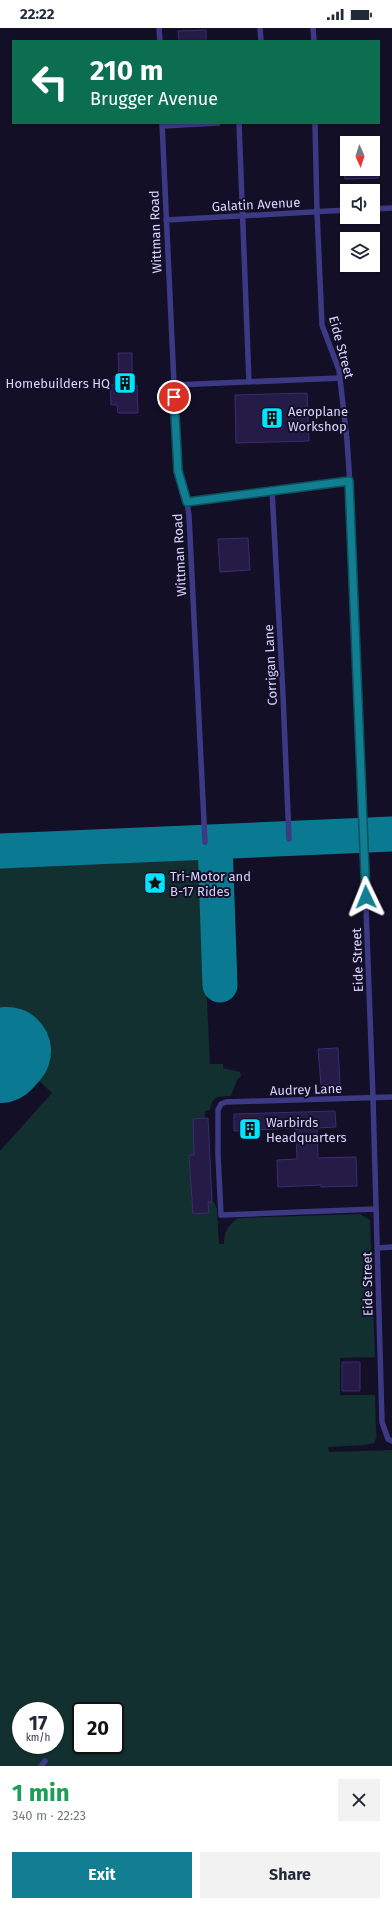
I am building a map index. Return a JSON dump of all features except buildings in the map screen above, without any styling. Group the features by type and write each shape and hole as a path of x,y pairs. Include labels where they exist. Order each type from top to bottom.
{"lane":[{"path":"159,28 160,40"},
{"path":"260,28 261,40"},
{"path":"314,28 314,40"},
{"name":"Wittman Road","path":"162,124 178,471 187,502 205,842"},
{"path":"239,124 249,382"},
{"name":"Eide Street","path":"315,124 322,325 339,370 347,440 373,1098 382,1422 390,1440"},
{"path":"380,209 392,208"},
{"name":"Galatin Avenue","path":"166,220 340,210"},
{"path":"174,385 340,378"},
{"path":"187,502 349,481"},
{"name":"Corrigan Lane","path":"272,490 283,695 288,839"},
{"name":"Audrey Lane","path":"376,1209 221,1215 218,1155 220,1107 226,1102 392,1097"},
{"path":"377,1248 392,1247"}],"green space":[{"path":"200,855 210,1064 223,1064 223,1068 240,1072 241,1076 237,1080 231,1096 222,1096 214,1099 210,1110 205,1111 205,1118 193,1119 194,1155 189,1155 192,1203 201,1202 202,1214 209,1213 208,1202 214,1202 217,1209 219,1244 224,1244 227,1229 238,1218 360,1214 370,1220 375,1357 340,1358 340,1395 375,1395 377,1436 374,1443 365,1445 328,1447 329,1452 392,1450 392,1766 0,1766 0,1151 52,1093 0,1044 0,866 24,863"}],"taxiway":[{"path":"0,851 392,834"},
{"path":"215,842 220,985"}],"runway":[{"path":"0,1059 7,1051"}],"place":[{"name":"Homebuilders HQ","path":"125,383"},
{"name":"Aeroplane Workshop","path":"272,418"},
{"name":"Tri-Motor and B-17 Rides","path":"155,883"},
{"name":"Warbirds Headquarters","path":"250,1129"}],"route":[{"path":"174,397 178,471 187,502 349,481 351,499 366,897"}]}
